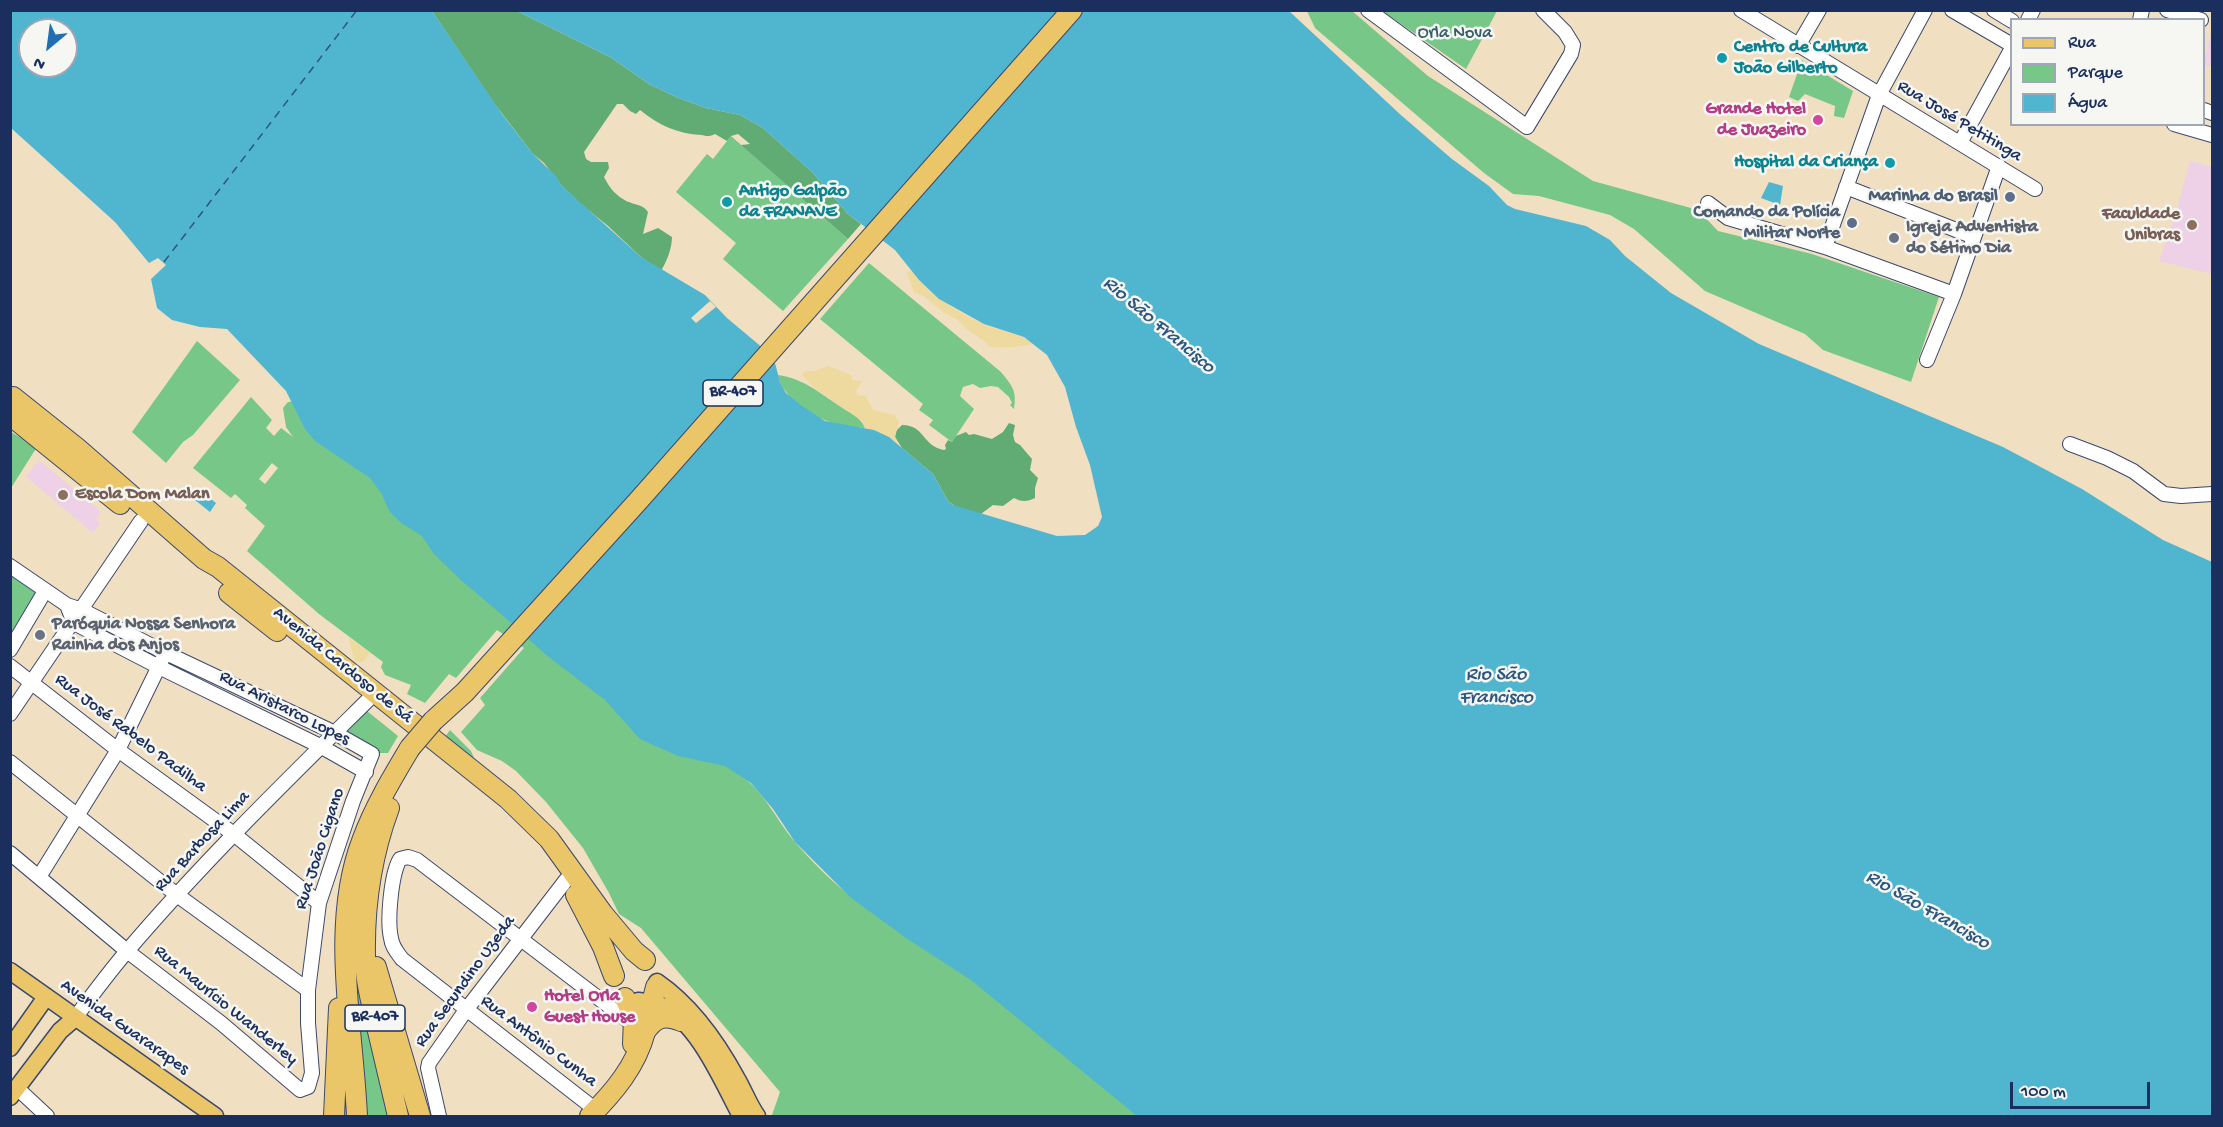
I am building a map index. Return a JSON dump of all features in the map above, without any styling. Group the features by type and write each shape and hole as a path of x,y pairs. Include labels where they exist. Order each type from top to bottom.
{"highway":[{"name":"BR-407","path":"999,92 1006,72 1059,10"},
{"name":"BR-407","path":"357,1116 344,934 349,894 361,842 381,796 415,752 455,712 465,692 647,491 1072,10"},
{"name":"BR-407","path":"999,92 1019,85 1082,14 1083,10"},
{"name":"Avenida Cardoso de Sá","path":"11,403 141,521 254,613 368,700 502,809 540,845 584,909 609,960 614,976"},
{"name":"Avenida Cardoso de Sá","path":"11,403 77,448 147,512 204,559 227,574 508,799 549,839 599,910 634,951 645,960"},
{"name":"BR-407","path":"398,1116 370,991 365,957 366,917 371,870 380,832 415,752"},
{"path":"366,917 373,955 420,1116"},
{"path":"334,1116 339,959 344,934"},
{"path":"640,1029 634,1018 645,994 655,969 645,960 631,958 625,960 614,976 616,989 645,994"},
{"path":"588,1112 621,1081 632,1065 645,994"},
{"path":"640,1029 662,1017 681,1021"}],"main road":[{"name":"Avenida Guararapes","path":"10,971 215,1116"},
{"path":"645,994 681,1021 700,1042 718,1069 741,1116"},
{"path":"645,994 681,1000 707,1031 757,1116"},
{"path":"10,1048 46,997"},
{"path":"14,1093 60,1031 75,1018"}],"street":[{"path":"1368,10 1527,127 1573,45 1565,32 1543,10"},
{"name":"Rua José Petitinga","path":"1741,10 2035,189"},
{"path":"1798,46 1818,10"},
{"path":"1825,247 1879,95 1925,10"},
{"path":"1952,10 2010,45"},
{"path":"1994,10 2010,20"},
{"path":"2167,10 2195,18"},
{"path":"1960,143 2010,50"},
{"path":"2181,126 2212,135"},
{"path":"1927,360 1954,294 1999,166"},
{"path":"1846,187 1974,237"},
{"path":"1708,203 1728,218 1825,247 1954,294"},
{"path":"2070,444 2133,471 2164,494 2181,496 2212,494"},
{"path":"10,714 74,623 141,521"},
{"name":"Rua Aristarco Lopes","path":"10,566 67,605 82,610 166,653 335,733 370,752 372,758"},
{"path":"10,650 45,591"},
{"path":"67,605 74,623"},
{"name":"Rua Aristarco Lopes","path":"74,623 320,746 366,772"},
{"path":"39,877 118,750 166,653"},
{"name":"Rua José Rabelo Padilha","path":"10,666 118,750 235,835 319,903"},
{"name":"Rua Barbosa Lima","path":"75,1018 127,951 177,895 320,746 368,700"},
{"name":"Rua João Cigano","path":"300,1090 308,1087 312,1073 308,990 319,903 353,801 372,758"},
{"path":"10,762 177,895 308,990"},
{"name":"Rua Maurício Wanderley","path":"10,853 127,951 221,1023 300,1090"},
{"name":"Rua Antônio Cunha","path":"520,938 417,860 402,858 396,869 389,924 393,947 402,959 588,1112"},
{"name":"Rua Secundino Uzeda","path":"439,1116 428,1066 466,1010 566,880"},
{"path":"520,938 640,1029"},
{"path":"14,1093 47,1116"}],"shaded area":[{"path":"2211,32 2212,67 2205,64"},
{"name":"Faculdade Unibras","path":"2190,161 2212,167 2212,274 2159,261 2177,210"},
{"name":"Escola Dom Malan","path":"39,460 101,512 96,518 100,524 93,533 26,477"}],"green space":[{"name":"Orla Nova","path":"1497,10 1466,69 1382,11"},
{"path":"432,11 517,11 610,57 649,84 676,97 706,108 740,115 763,128 813,173 847,213 861,224 848,239 741,145 750,144 738,134 731,136 727,141 715,134 708,136 684,133 661,124 640,110 636,114 623,104 617,104 584,152 586,159 591,162 608,162 609,168 604,177 612,189 623,199 643,207 648,212 643,234 658,228 672,237 669,254 661,271 641,257 581,204 533,154 494,103"},
{"path":"1307,11 1352,11 1428,76 1593,181 1698,210 1718,231 1812,254 1939,297 1911,382 1823,350 1805,334 1705,291 1634,229 1610,215 1539,196 1513,194 1484,173 1315,28"},
{"path":"1802,60 1853,91 1844,118 1834,116 1835,106 1805,94 1798,101 1789,97"},
{"path":"731,136 848,239 783,311 723,259 736,243 676,192 707,154 713,159"},
{"path":"869,263 1001,372 1013,389 1014,409 1010,405 1012,403 1009,397 998,387 980,388 973,384 963,387 960,396 974,409 952,442 929,425 933,420 919,410 923,404 820,319"},
{"path":"197,341 240,380 166,463 132,432"},
{"path":"778,375 796,379 811,387 855,416 865,428 832,423 812,414 787,393"},
{"path":"251,397 272,420 266,428 274,436 281,428 293,437 286,427 283,408 288,402 297,401 749,782 803,851 848,894 883,916 902,917 1149,1116 772,1115 780,1092 641,928 619,914 583,848 546,802 516,771 502,761 477,750 461,732 485,705 480,698 524,648 497,630 456,678 449,674 425,703 407,694 411,685 385,675 381,667 383,662 319,614 247,551 265,526 245,508 247,505 235,494 231,498 193,468","holes":["272,463 278,468 265,484 259,479"]},
{"path":"1009,423 1015,425 1013,435 1015,442 1032,459 1030,470 1038,478 1035,498 1024,501 1014,498 1003,506 993,505 981,514 956,507 948,501 933,474 902,448 895,437 896,431 902,425 910,426 920,432 931,444 944,450 948,440 952,442 956,436 966,432 969,435 974,434 992,439 1003,432"},
{"path":"10,433 37,447 11,488"},
{"path":"11,575 40,594 11,642"},
{"path":"367,711 398,736 388,753 374,753 344,735"},
{"path":"450,730 471,751 473,759 445,737"},
{"path":"367,939 417,1116 341,1116 343,957"}],"sand":[{"path":"910,270 935,295 964,315 1034,343 1011,347 988,346 958,320 943,312 924,296 914,292 907,273"},
{"path":"828,366 851,375 852,380 862,381 856,391 858,395 866,396 873,410 895,415 899,422 895,437 898,443 874,430 865,428 862,421 813,387 802,375 805,371 815,371"},
{"path":"348,637 370,653 363,662 355,661"}],"water":[{"name":"Rio São Francisco","path":"10,11 432,11 502,114 562,186 641,257 705,295 727,318 764,349 775,363 780,382 786,393 802,406 825,421 874,430 889,437 933,474 948,501 953,505 1057,536 1085,535 1098,526 1102,517 1090,465 1065,387 1047,355 1024,337 984,324 939,299 919,280 895,250 847,213 813,173 763,128 740,115 706,108 676,97 649,84 610,57 517,11 1289,11 1402,116 1452,159 1489,186 1507,205 1515,209 1586,226 1610,240 1625,256 1671,293 1759,344 2003,447 2082,489 2163,540 2212,562 2212,1116 1137,1116 971,980 906,938 850,897 795,842 773,809 751,783 725,766 678,756 640,739 605,700 545,654 462,581 434,554 422,536 400,522 389,511 382,494 370,478 315,441 305,429 286,391 227,329 200,327 172,320 157,308 151,279 166,265 158,258 149,263 115,222 11,128"},
{"path":"1769,182 1783,186 1780,205 1761,198"},
{"path":"202,492 216,503 210,512 195,500"}],"pier":[{"path":"710,301 716,307 696,323 691,318"}],"ferry route":[{"path":"164,262 357,10"}],"place":[{"name":"Centro de Cultura João Gilberto","path":"1722,58"},
{"name":"Grande Hotel de Juazeiro","path":"1818,120"},
{"name":"Hospital da Criança","path":"1890,163"},
{"name":"Marinha do Brasil","path":"2010,197"},
{"name":"Antigo Galpão da FRANAVE","path":"727,202"},
{"name":"Comando da Polícia Militar Norte","path":"1852,223"},
{"name":"Faculdade Unibras","path":"2192,225"},
{"name":"Igreja Adventista do Sétimo Dia","path":"1894,238"},
{"name":"Escola Dom Malan","path":"63,495"},
{"name":"Paróquia Nossa Senhora Rainha dos Anjos","path":"40,635"},
{"name":"Hotel Orla Guest House","path":"532,1007"}]}
